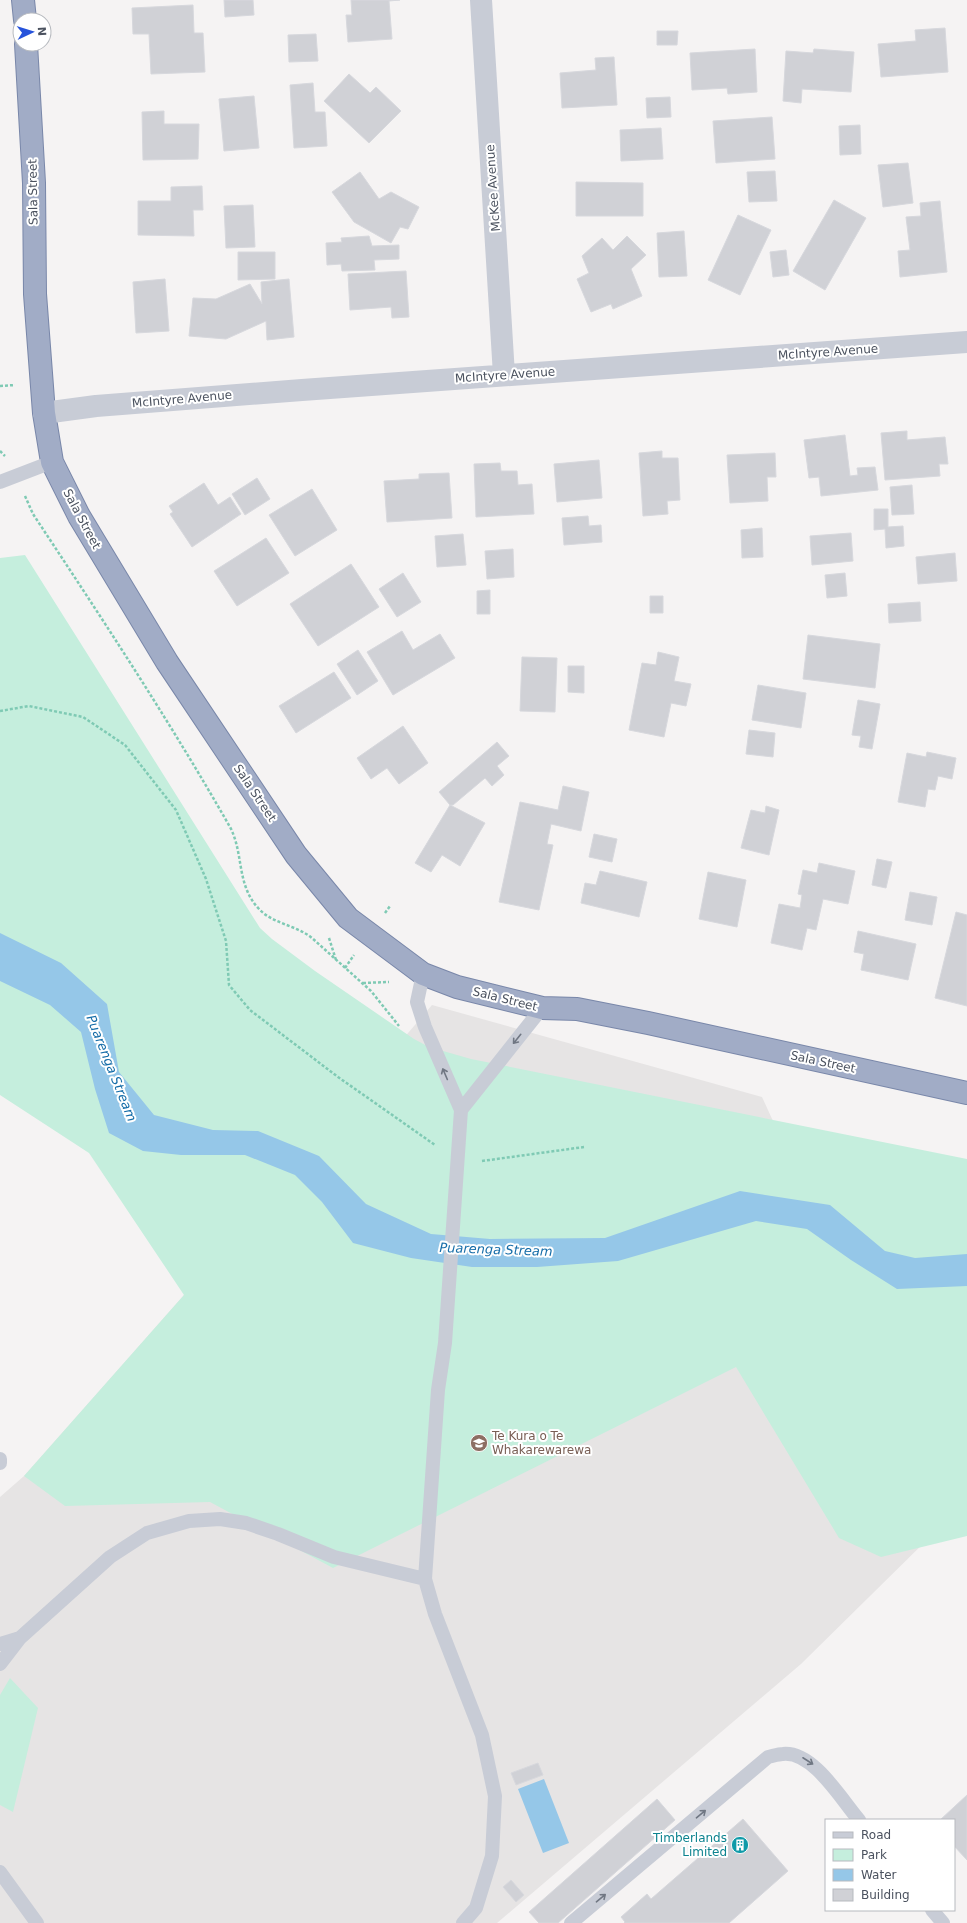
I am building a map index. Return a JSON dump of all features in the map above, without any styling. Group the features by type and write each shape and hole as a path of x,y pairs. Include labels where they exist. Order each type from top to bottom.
{"highway":[{"path":"23,0 24,12"},
{"name":"Sala Street","path":"26,52 34,183 36,294 44,413 52,462 79,516 108,567 167,662 296,855 348,918 423,974 458,987 542,1008 584,1010 967,1093"}],"street":[{"name":"McKee Avenue","path":"481,0 504,375"},
{"name":"McIntyre Avenue","path":"44,413 104,405 967,342"}],"lane":[{"path":"0,482 52,462"},
{"path":"423,974 417,1002 425,1027 460,1110 458,1163 445,1343 438,1397 425,1580 435,1614 482,1735 496,1796 492,1856 476,1908 463,1923"},
{"path":"460,1110 542,1008"},
{"path":"0,1664 20,1638 110,1557 147,1533 189,1521 220,1519 246,1523 278,1534 334,1557 425,1580"},
{"path":"0,1644 20,1638"},
{"path":"571,1923 768,1757 784,1753 801,1757 814,1765 858,1819"},
{"path":"0,1872 38,1923"},
{"path":"933,1911 943,1923"}],"path":[{"path":"0,386 15,385"},
{"path":"33,514 194,764 233,833 244,886 259,909 273,919 303,930 344,968 363,983 389,1011 400,1028"},
{"path":"0,711 29,706 83,717 125,745 176,810 206,879 226,941 229,985 250,1010 338,1077 414,1129 458,1163"},
{"path":"329,937 336,960"},
{"path":"344,968 356,952"},
{"path":"363,983 388,983"},
{"path":"482,1161 584,1147"}],"shaded area":[{"name":"Te Kura o Te Whakarewarewa","path":"432,1005 762,1097 857,1304 936,1531 801,1664 497,1923 0,1923 0,1497 24,1476 184,1295"}],"green space":[{"path":"25,555 260,928 272,939 315,971 414,1039 429,1047 471,1059 967,1159 967,1536 881,1557 839,1538 736,1367 333,1568 210,1502 65,1506 24,1476 184,1295 89,1153 0,1095 0,558"},
{"path":"10,1678 38,1708 13,1812 0,1805 0,1695"}],"water":[{"name":"Puarenga Stream","path":"0,933 61,963 107,1004 119,1072 154,1115 213,1130 258,1131 319,1156 366,1204 431,1234 490,1239 605,1238 740,1191 830,1205 885,1251 915,1258 967,1254 967,1286 897,1289 851,1260 807,1229 756,1221 618,1261 537,1267 472,1267 411,1258 353,1243 322,1202 295,1175 245,1155 181,1155 143,1151 109,1133 95,1089 81,1032 50,1005 0,981"},
{"path":"544,1779 569,1843 543,1853 518,1789"}],"building":[{"path":"224,0 253,0 254,15 225,17"},
{"path":"351,0 400,0 389,1 392,39 348,42 346,15 352,15"},
{"path":"193,5 194,33 203,33 205,72 151,74 149,34 133,34 132,8"},
{"path":"945,28 948,72 881,77 878,44 916,41 915,30"},
{"path":"657,31 678,31 677,45 657,45"},
{"path":"316,34 318,61 289,62 288,35"},
{"path":"755,49 757,92 728,94 727,88 692,90 690,53"},
{"path":"814,49 854,52 851,92 802,89 801,103 783,101 786,51 813,53"},
{"path":"614,57 617,105 562,108 560,73 596,70 595,58"},
{"path":"349,74 370,93 376,87 401,111 369,143 324,101"},
{"path":"313,83 315,112 325,112 327,146 294,148 290,85"},
{"path":"254,96 259,148 224,151 219,99"},
{"path":"670,97 671,117 647,118 646,98"},
{"path":"164,111 164,124 199,124 198,159 143,160 142,112"},
{"path":"772,117 775,159 716,163 713,121"},
{"path":"860,125 861,154 840,155 839,126"},
{"path":"661,128 663,159 621,161 620,130"},
{"path":"908,163 913,203 883,207 878,165"},
{"path":"775,171 777,201 749,202 747,172"},
{"path":"360,172 379,199 391,192 419,207 408,229 400,227 391,243 354,222 332,192"},
{"path":"576,182 643,183 643,216 576,216"},
{"path":"202,186 203,210 193,210 194,236 138,235 138,201 171,201 171,187"},
{"path":"834,200 866,218 825,290 793,271"},
{"path":"940,201 947,272 900,277 898,251 910,250 906,217 921,216 920,203"},
{"path":"253,205 255,247 226,248 224,206"},
{"path":"738,215 771,230 740,295 708,280"},
{"path":"684,231 687,276 659,277 657,233"},
{"path":"369,236 372,246 399,245 399,259 374,260 375,270 342,271 341,264 327,265 326,243 342,242 341,238"},
{"path":"627,236 646,255 631,269 642,296 613,309 611,304 591,312 577,279 589,273 582,256 602,238 613,250"},
{"path":"786,250 789,275 773,277 770,252"},
{"path":"238,252 275,252 275,279 238,280"},
{"path":"406,271 409,317 392,318 391,307 350,310 348,274"},
{"path":"165,279 169,331 136,333 133,282"},
{"path":"289,279 294,337 267,340 266,321 226,339 189,336 193,298 216,299 250,284 262,304 261,282"},
{"path":"907,431 907,440 945,437 948,464 939,464 940,476 885,480 881,433"},
{"path":"845,435 850,476 858,475 857,468 875,467 878,490 821,496 819,477 809,478 804,440"},
{"path":"662,451 662,458 678,458 680,500 667,501 668,514 643,516 639,453"},
{"path":"775,453 776,477 767,477 768,501 730,503 727,455"},
{"path":"599,460 602,498 557,502 554,464"},
{"path":"500,463 501,471 517,471 518,485 532,484 534,514 476,517 474,464"},
{"path":"449,473 452,518 387,522 384,481 419,479 419,474"},
{"path":"257,478 270,499 245,515 232,494"},
{"path":"204,483 218,505 230,497 241,514 192,547 170,514 173,512 169,506"},
{"path":"912,485 914,514 892,515 890,487"},
{"path":"312,489 337,530 295,556 269,515"},
{"path":"874,509 888,509 888,527 903,526 904,546 886,548 885,529 874,530"},
{"path":"588,516 589,526 601,525 602,542 564,545 562,518"},
{"path":"762,528 763,557 742,558 741,530"},
{"path":"851,533 853,561 812,565 810,536"},
{"path":"463,534 466,565 437,567 435,536"},
{"path":"266,538 289,573 237,606 214,571"},
{"path":"513,549 514,577 487,579 485,551"},
{"path":"955,553 957,581 918,584 916,557"},
{"path":"351,564 379,607 318,646 290,604"},
{"path":"403,573 421,602 397,617 379,589"},
{"path":"845,573 847,596 827,598 825,575"},
{"path":"490,590 490,614 477,614 477,591"},
{"path":"650,596 663,596 663,613 650,613"},
{"path":"920,602 921,621 889,623 888,604"},
{"path":"402,631 413,650 440,634 455,658 393,695 367,652"},
{"path":"808,635 880,644 875,688 803,679"},
{"path":"358,650 378,681 357,695 337,664"},
{"path":"658,652 679,657 674,681 691,684 686,706 671,703 664,737 629,730 642,663 656,665"},
{"path":"522,657 557,658 555,712 520,711"},
{"path":"568,666 584,666 584,693 568,692"},
{"path":"334,672 351,698 296,733 279,706"},
{"path":"758,685 806,693 801,728 752,720"},
{"path":"858,700 880,704 872,749 859,747 861,736 852,735"},
{"path":"403,726 428,763 399,784 387,768 371,779 357,758"},
{"path":"749,730 775,733 773,757 746,754"},
{"path":"497,742 509,756 497,766 504,775 492,786 485,778 453,805 450,805 439,792"},
{"path":"927,752 956,758 952,779 938,776 935,790 928,789 925,807 898,802 907,753 926,757"},
{"path":"563,786 589,792 581,831 551,824 547,844 553,845 539,910 499,902 520,802 558,810"},
{"path":"450,805 485,823 460,866 442,855 431,872 415,863"},
{"path":"766,806 779,810 769,855 741,848 751,810 765,813"},
{"path":"594,834 617,839 612,862 589,857"},
{"path":"877,859 892,862 886,888 872,885"},
{"path":"819,863 855,871 848,904 823,899 816,930 807,928 802,950 771,943 779,904 800,908 802,895 798,894 803,870 817,873"},
{"path":"600,871 647,882 639,917 581,903 585,883 596,885"},
{"path":"708,872 746,880 737,927 699,919"},
{"path":"910,892 937,897 932,925 905,920"},
{"path":"956,912 967,915 967,1006 935,998"},
{"path":"858,931 916,944 908,980 861,970 864,954 854,952"},
{"path":"538,1763 543,1775 516,1785 511,1773"},
{"path":"967,1795 967,1860 955,1847 955,1819 941,1819"},
{"path":"657,1799 675,1820 558,1923 539,1923 529,1912"},
{"name":"Timberlands Limited","path":"743,1819 788,1871 729,1923 624,1923 625,1922 621,1917 647,1894 651,1899"},
{"path":"511,1880 524,1895 516,1902 503,1887"}],"place":[{"name":"Te Kura o Te Whakarewarewa","path":"479,1443"},
{"name":"Timberlands Limited","path":"740,1845"}]}
